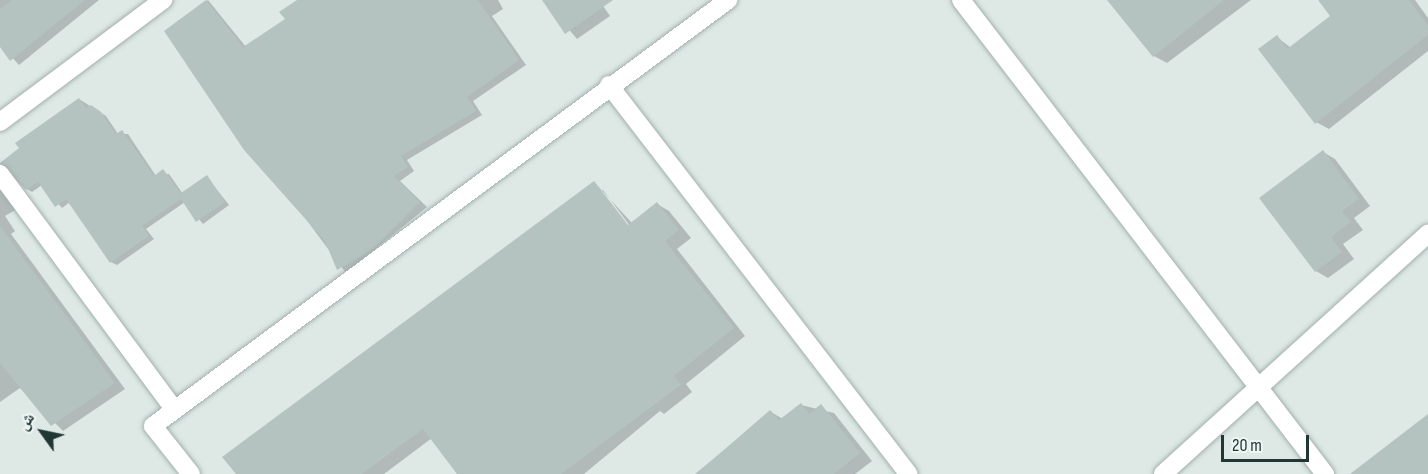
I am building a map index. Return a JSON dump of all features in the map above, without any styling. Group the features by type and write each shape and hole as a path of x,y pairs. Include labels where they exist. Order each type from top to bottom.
{"street":[{"path":"0,123 163,0"},
{"path":"191,474 153,426 609,85 728,0"},
{"path":"961,0 1260,384 1326,474"},
{"path":"609,85 909,474"},
{"path":"0,174 174,409"},
{"path":"1163,474 1428,234"}],"building":[{"path":"12,0 85,0 10,61 0,47 0,9"},
{"path":"206,0 243,47 285,19 279,12 297,0 478,0 519,60 467,97 476,111 401,156 408,167 394,176 420,202 373,249 337,270 325,241 244,150 164,31"},
{"path":"542,0 613,0 565,34"},
{"path":"1107,0 1224,0 1153,57"},
{"path":"1318,0 1409,0 1428,26 1428,35 1315,124 1258,49 1277,35 1287,49 1330,16"},
{"path":"79,98 86,108 91,105 101,112 116,134 122,130 154,176 163,169 181,193 207,175 225,202 196,222 181,199 142,226 149,236 110,263 66,199 55,207 38,182 26,190 0,163 19,148 15,143"},
{"path":"1323,150 1359,199 1342,211 1351,222 1331,237 1342,252 1315,272 1259,198"},
{"path":"594,181 628,225 657,202 679,230 665,241 734,328 674,376 681,385 561,474 457,474 423,429 362,474 236,474 222,457"},
{"path":"0,226 115,383 51,426 0,363"},
{"path":"801,403 809,414 821,404 860,453 834,474 696,474 770,410 779,420"},
{"path":"1428,414 1428,474 1350,474"}]}
